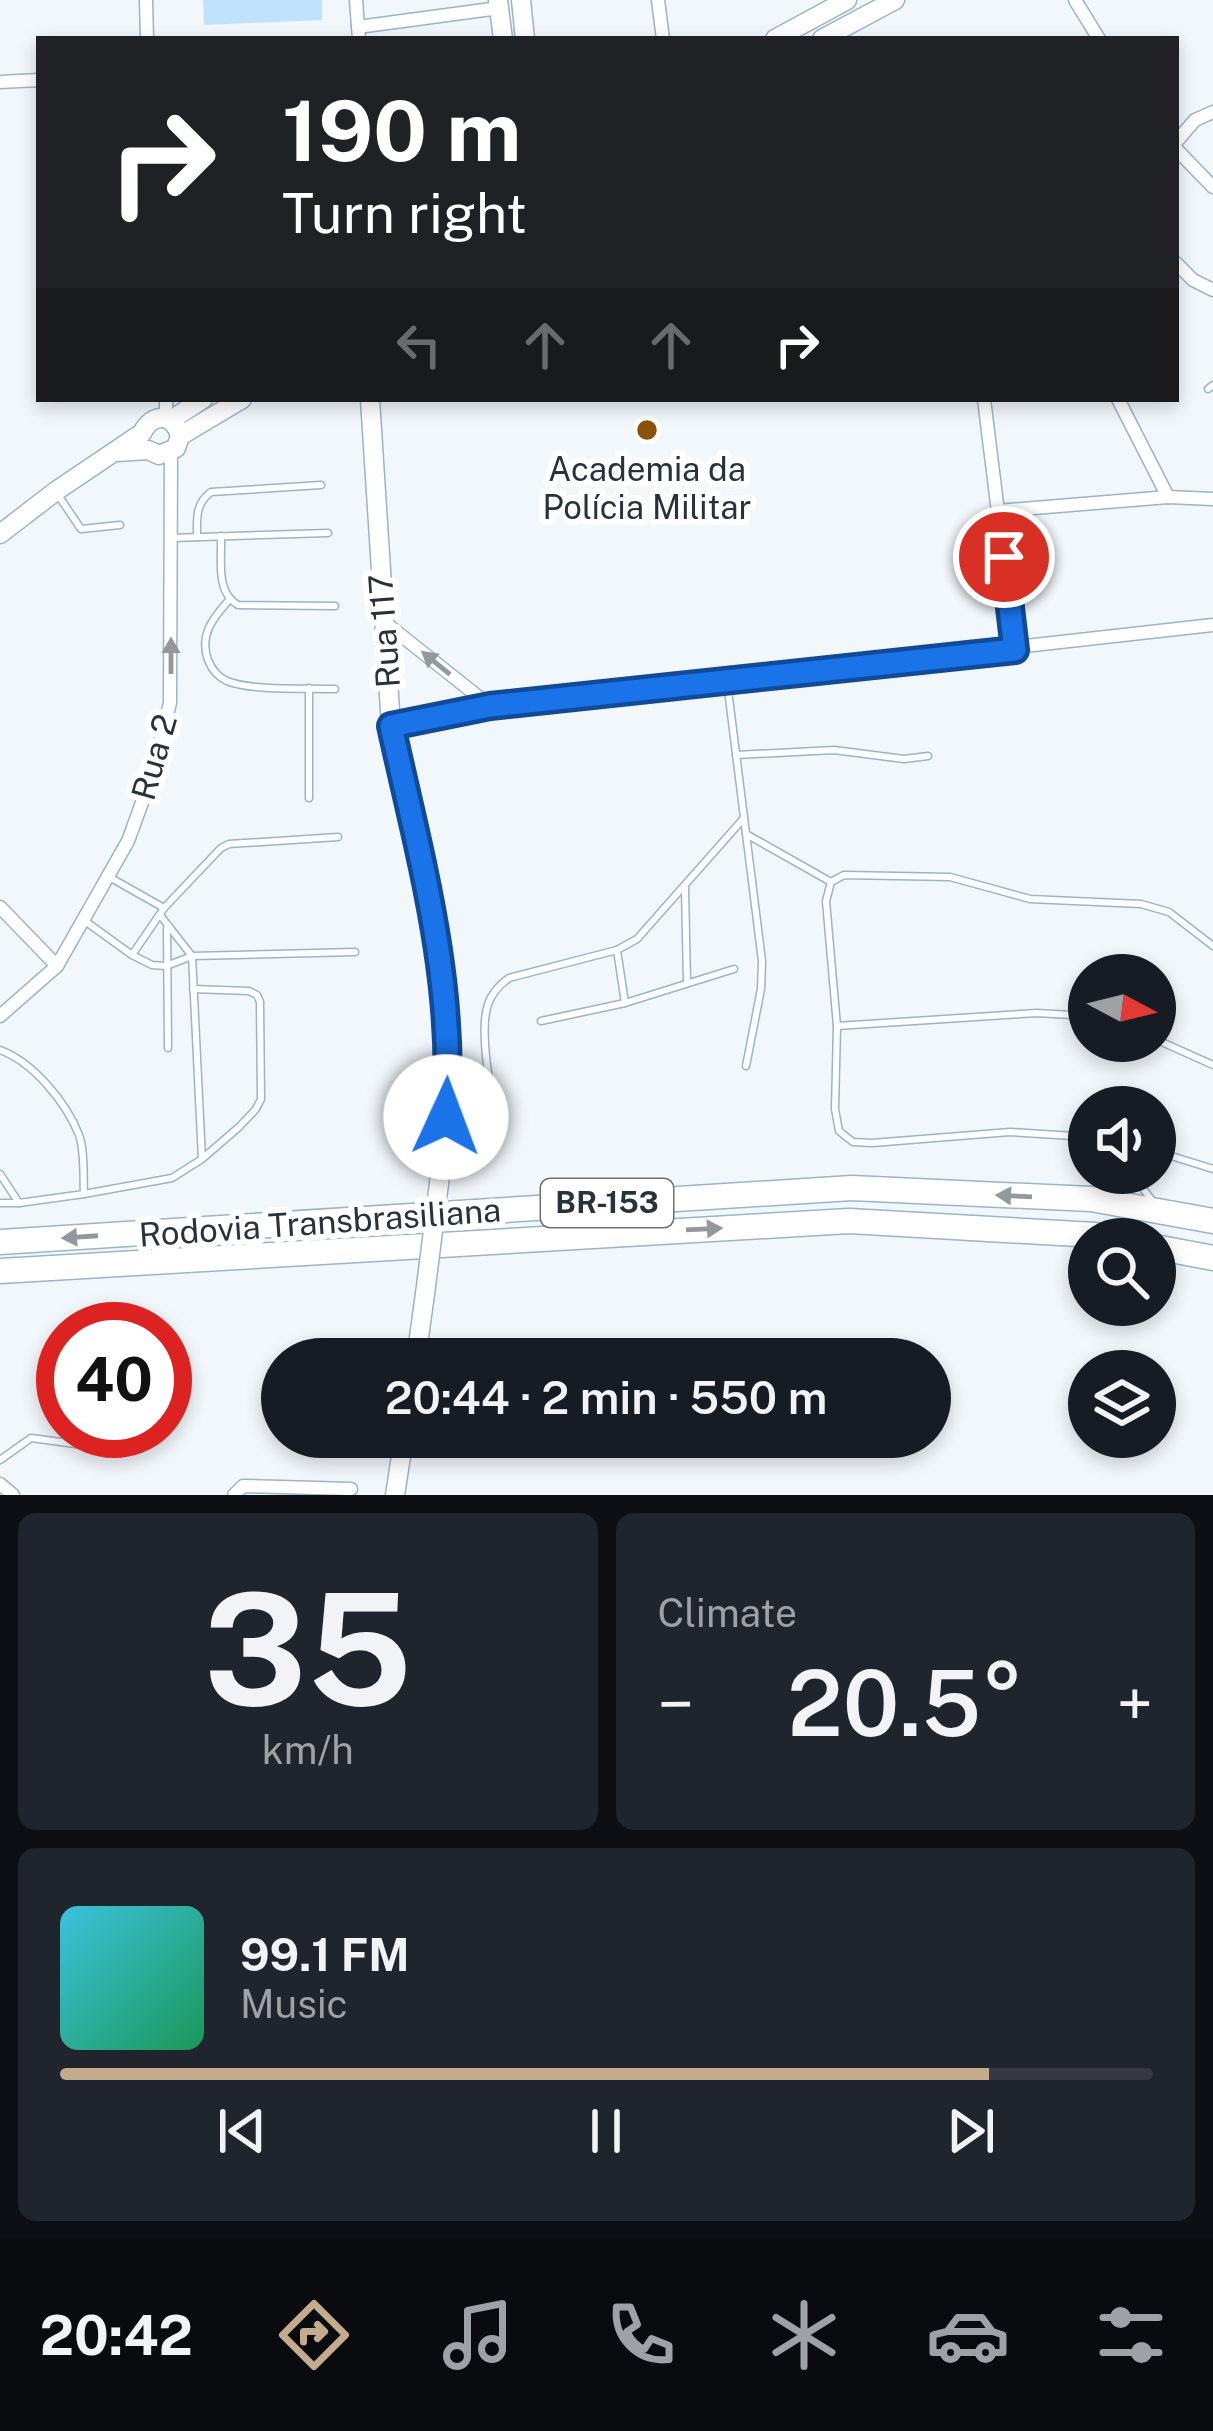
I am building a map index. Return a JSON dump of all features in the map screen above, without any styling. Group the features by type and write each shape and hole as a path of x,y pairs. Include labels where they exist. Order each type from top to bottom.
{"highway":[{"name":"Rodovia Transbrasiliana","path":"0,1242 852,1188 1091,1199 1213,1221"},
{"name":"Rodovia Transbrasiliana","path":"0,1271 849,1221 1068,1233"},
{"path":"1176,1250 1213,1258"}],"street":[{"path":"146,0 147,36"},
{"path":"356,0 358,33 499,4 503,36"},
{"path":"521,0 526,36"},
{"path":"658,0 663,36"},
{"path":"780,36 836,3 846,33 895,0"},
{"path":"1075,0 1098,36"},
{"path":"0,82 36,80"},
{"path":"1179,142 1195,120 1213,112"},
{"path":"1179,149 1213,187"},
{"path":"1179,266 1192,280 1213,290"},
{"path":"145,442 159,455 171,425 199,402"},
{"path":"145,442 148,422 156,418 171,425 234,402"},
{"name":"Rua 117","path":"370,402 391,726 435,918 448,1011 443,1152 419,1338"},
{"path":"984,402 1015,650"},
{"path":"1120,402 1168,497"},
{"name":"Rua 2","path":"0,1016 57,966 128,841 152,775 170,703 171,425"},
{"path":"4,527 117,452 145,442"},
{"path":"998,511 1168,497 1213,499"},
{"path":"382,620 490,706"},
{"path":"391,726 490,706 1213,625"},
{"path":"0,907 57,966"},
{"path":"395,1495 401,1458"},
{"path":"0,1484 13,1495"},
{"path":"234,1495 243,1486 351,1489"}],"lane":[{"path":"197,537 197,510 212,492 321,485"},
{"path":"56,491 81,529 120,526"},
{"path":"171,538 328,533"},
{"path":"221,536 223,592 229,600 335,606"},
{"path":"229,600 211,621 205,637 205,654 213,671 243,685 335,689"},
{"path":"727,682 762,961 746,1066"},
{"path":"309,688 309,798"},
{"path":"736,755 834,750 904,760 928,756"},
{"path":"497,1132 484,1024 496,988 508,978 617,950 637,939 744,818"},
{"path":"746,834 831,882"},
{"path":"132,955 162,911 221,848 338,837"},
{"path":"1068,1134 1010,1132 872,1144 853,1142 838,1131 837,1026 826,901 831,882 844,875 950,877 1030,899 1141,904 1169,912 1213,946"},
{"path":"107,876 162,911 191,956 202,1159"},
{"path":"685,885 686,984"},
{"path":"83,920 152,964 166,965 191,956 355,952"},
{"path":"167,925 168,1048"},
{"path":"617,950 625,1004"},
{"path":"541,1021 625,1004 734,968"},
{"path":"0,1203 172,1178 202,1159 248,1118 261,1100 260,1002 249,991 193,989"},
{"path":"837,1026 1068,1015"},
{"path":"1176,1048 1213,1064"},
{"path":"0,1050 27,1064 59,1102 79,1136 84,1194"},
{"path":"1176,1158 1213,1169"},
{"path":"0,1174 19,1203"},
{"path":"1091,1199 1098,1194"},
{"path":"1146,1194 1160,1210"},
{"path":"0,1460 36,1439"}],"shaded area":[{"path":"203,0 322,0 322,20 204,25"}],"place":[{"name":"Academia da Polícia Militar","path":"647,430"}],"route":[{"path":"446,1117 448,1011 435,918 391,726 490,706 1015,650 1004,557"}]}
